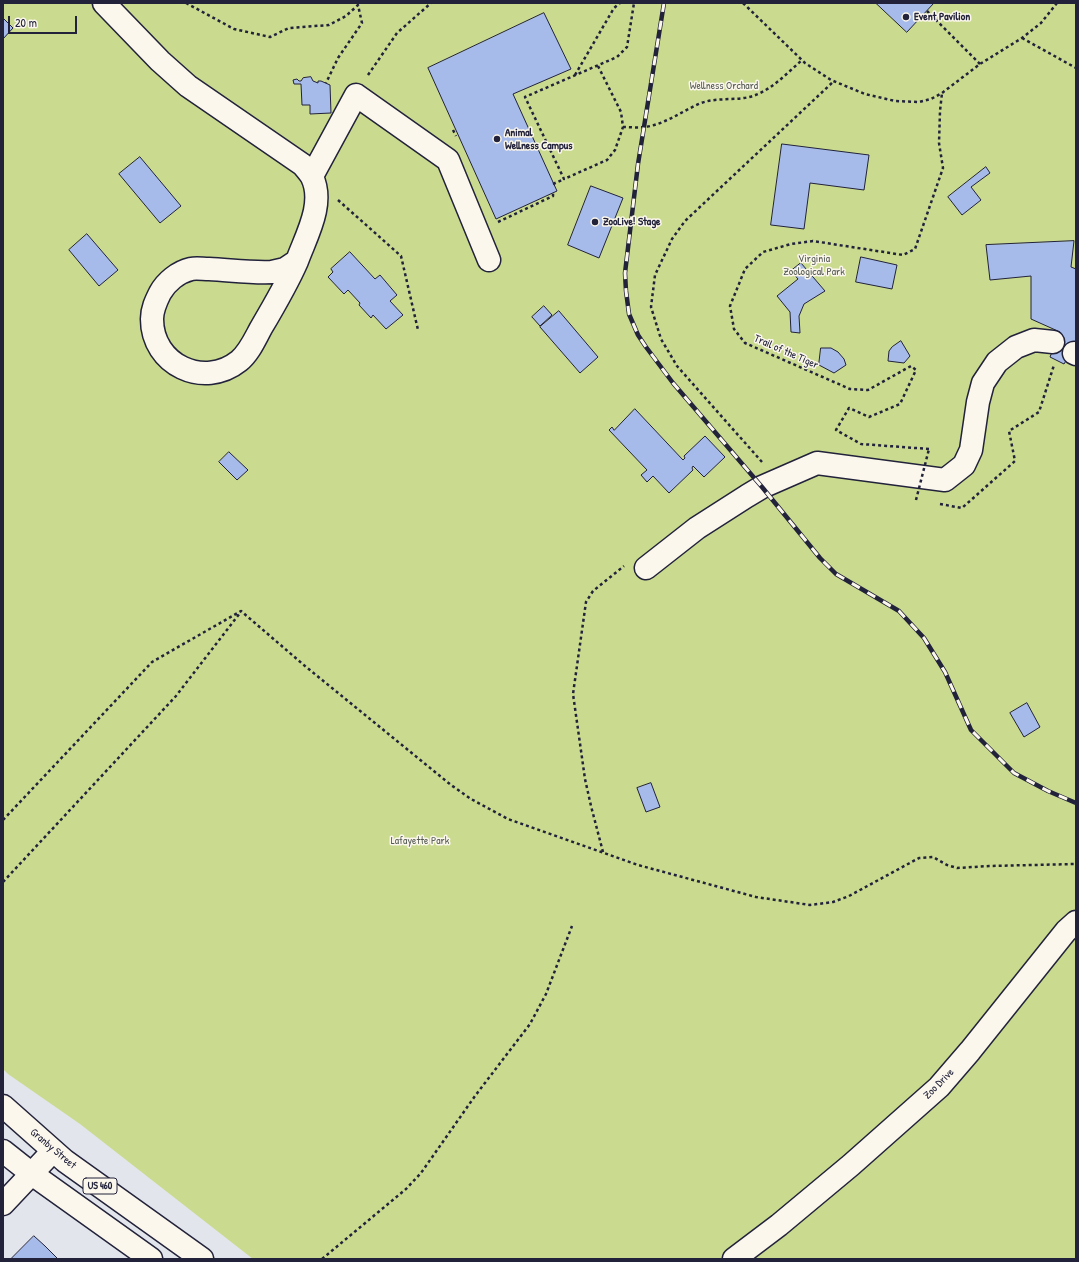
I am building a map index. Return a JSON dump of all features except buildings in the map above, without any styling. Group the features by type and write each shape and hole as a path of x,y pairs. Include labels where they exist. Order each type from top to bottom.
{"main road":[{"path":"104,3 160,61 188,86 303,165 312,176 317,190 315,212 297,261 286,285 250,347 240,360 222,370 205,373 188,371 173,363 161,351 154,335 152,319 154,306 163,288 176,276 191,269 272,272 285,269 297,261"},
{"path":"312,176 356,95 448,160 489,260"},
{"path":"637,565 747,496 817,463 945,480 964,465 971,450 978,402 983,384 997,362 1016,347 1034,340 1065,352"},
{"name":"Zoo Drive","path":"734,1259 779,1225 851,1165 939,1087 970,1051 1061,937 1076,922"},
{"name":"Granby Street","path":"3,1106 53,1151 202,1259"},
{"name":"US 460","path":"3,1151 32,1174 151,1259"},
{"path":"3,1204 53,1151"},
{"name":"Zoo Drive","path":"751,1259 779,1225"}],"path":[{"path":"186,3 234,29 270,37 289,28 329,26 346,16 358,5 362,23 338,58 326,83"},
{"path":"356,95 373,66 397,33 430,3"},
{"path":"575,75 614,8 620,3"},
{"path":"564,179 525,97 617,57 627,47 634,3"},
{"path":"743,3 802,60 834,81 865,94 895,101 919,102 932,99 942,93 980,64 1022,38 1041,22 1057,3"},
{"path":"927,11 980,64"},
{"path":"1022,38 1076,68"},
{"path":"623,127 644,127 664,122 701,103 711,100 745,98 759,94 778,83 802,60"},
{"path":"553,184 607,160 615,150 623,127 621,112 598,66"},
{"path":"779,480 677,366 661,339 651,307 656,275 672,239 685,221 834,81"},
{"name":"Trail of the Tiger","path":"916,500 929,449 861,444 836,430 849,408 869,417 900,404 916,370 911,366 868,390 850,389 745,343 734,329 730,306 745,269 763,252 791,244 812,241 903,256 915,249 943,168 939,143 942,93"},
{"path":"453,130 458,143"},
{"path":"312,176 401,256 418,330"},
{"path":"498,222 553,196 553,193"},
{"path":"939,504 962,508 1015,462 1009,431 1040,412 1065,352"},
{"path":"603,853 591,806 573,694 586,602 593,591 637,565"},
{"path":"241,611 305,666 451,785 471,799 508,819 638,865 756,897 810,905 833,902 849,896 919,858 933,857 947,865 957,868 1076,864"},
{"path":"3,820 152,662 241,611"},
{"path":"3,882 176,696 241,611"},
{"path":"322,1259 406,1189 421,1173 475,1096 530,1024 546,994 572,926"}],"green space":[{"name":"Lafayette Park","path":"3,3 1076,3 1076,1259 253,1259 80,1124 3,1069"}],"railway":[{"path":"664,3 638,164 625,273 629,314 638,335 673,383 762,487 820,558 836,574 899,611 924,638 945,672 971,730 1014,773 1048,791 1076,803"}],"place":[{"name":"Event Pavilion","path":"906,17"},
{"name":"Animal Wellness Campus","path":"497,139"},
{"name":"ZooLive! Stage","path":"595,222"}],"park label":[{"name":"Wellness Orchard","path":"724,86"},
{"name":"Virginia Zoological Park","path":"814,265"}]}
